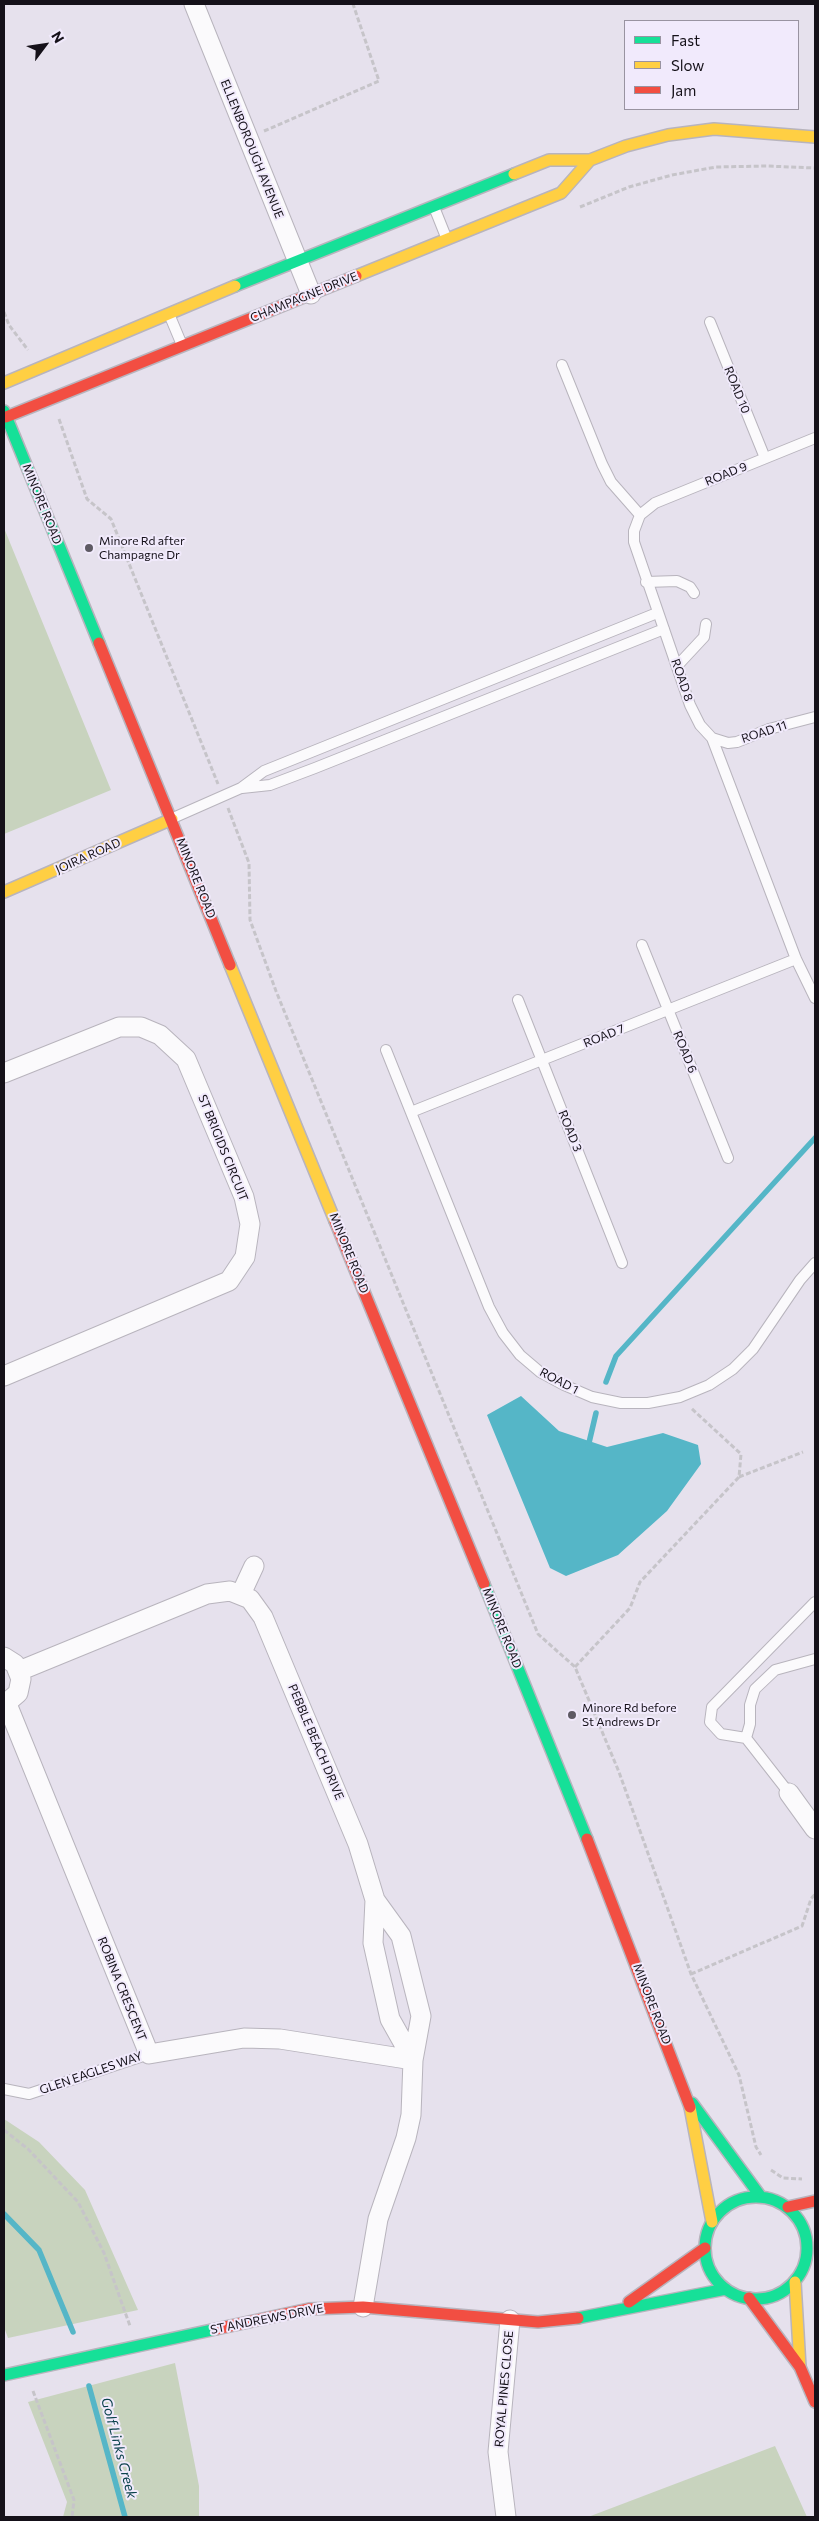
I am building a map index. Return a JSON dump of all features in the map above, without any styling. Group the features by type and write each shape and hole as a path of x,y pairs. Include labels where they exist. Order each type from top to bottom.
{"street":[{"name":"ELLENBOROUGH AVENUE","path":"194,4 311,294"},
{"name":"CHAMPAGNE DRIVE","path":"4,383 297,260 549,160 590,160 626,146 668,135 714,130 815,137"},
{"name":"CHAMPAGNE DRIVE","path":"5,414 52,400 560,193 590,160"},
{"name":"MINORE ROAD","path":"5,414 561,1773 688,2098 712,2222"},
{"name":"JOIRA ROAD","path":"4,892 172,819"},
{"name":"ST BRIGIDS CIRCUIT","path":"4,1073 119,1027 141,1027 160,1035 186,1059 244,1197 250,1224 245,1257 229,1281 4,1376"},
{"path":"19,1671 207,1594 230,1591 241,1594 254,1566"},
{"name":"PEBBLE BEACH DRIVE","path":"241,1594 253,1603 263,1617 343,1804 375,1900 401,1936 421,2016 413,2060 411,2115 406,2138 378,2219 363,2307"},
{"path":"4,1657 15,1664 19,1671 20,1686 18,1693 5,1704"},
{"name":"ROBINA CRESCENT","path":"5,1704 149,2054 244,2038 271,2038 413,2060"},
{"path":"789,1793 815,1829"},
{"name":"PEBBLE BEACH DRIVE","path":"375,1900 373,1942 390,2020 413,2060"},
{"name":"MINORE ROAD","path":"688,2098 761,2197"},
{"path":"747,2197 761,2197 775,2200 788,2207 798,2218 805,2232 808,2248 805,2263 795,2282 782,2292 766,2298 749,2298 726,2289 715,2278 708,2264 705,2248 712,2222 721,2210 733,2202 747,2197"},
{"path":"788,2207 815,2201"},
{"name":"ST ANDREWS DRIVE","path":"622,2308 705,2248"},
{"path":"805,2263 815,2256"},
{"path":"795,2282 800,2367"},
{"name":"ST ANDREWS DRIVE","path":"4,2374 309,2309 363,2307 510,2320 565,2321 622,2308 726,2289"},
{"path":"749,2298 800,2367 815,2402"},
{"name":"ROYAL PINES CLOSE","path":"506,2517 498,2452 510,2320"}],"lane":[{"path":"433,206 447,240"},
{"path":"169,313 183,346"},
{"name":"ROAD 10","path":"710,322 765,458"},
{"path":"562,365 605,470 620,494 640,515"},
{"name":"ROAD 9","path":"640,515 664,499 815,438"},
{"name":"ROAD 8","path":"640,515 634,531 634,542 657,613 695,715 712,738 796,959 815,998"},
{"path":"646,582 677,581 690,587 694,593"},
{"path":"172,819 241,788 264,772 309,752 657,613"},
{"path":"677,666 704,637 706,624"},
{"path":"241,788 270,785 664,629"},
{"name":"ROAD 11","path":"712,738 728,743 737,742 769,729 815,718"},
{"path":"309,752 315,768"},
{"name":"ROAD 6","path":"642,945 728,1158"},
{"name":"ROAD 7","path":"411,1112 796,959"},
{"name":"ROAD 3","path":"518,1000 622,1263"},
{"name":"ROAD 1","path":"386,1050 490,1307 503,1333 520,1354 540,1372 592,1397 621,1403 648,1403 680,1397 709,1385 733,1369 746,1356 815,1263"},
{"path":"789,1793 746,1738 721,1734 710,1722 712,1707 815,1602"},
{"path":"746,1738 750,1724 750,1705 755,1689 775,1670 815,1659"},
{"name":"GLEN EAGLES WAY","path":"4,2088 29,2094 149,2054"}],"path":[{"path":"247,138 379,81 353,4"},
{"path":"575,209 629,187 672,175 716,167 767,166 815,168"},
{"path":"4,312 9,325 39,368"},
{"path":"52,400 87,499 111,519 249,863 250,920 276,991 538,1634 575,1667 619,1772 691,1974 739,2075 756,2147 765,2162"},
{"path":"60,423 68,419"},
{"path":"680,1397 742,1454 740,1478"},
{"path":"575,1667 630,1608 640,1582 740,1478 804,1452"},
{"path":"691,1974 802,1926 811,1899 815,1894"},
{"path":"4,2130 28,2149 78,2202 104,2254 122,2300 135,2346"},
{"path":"769,2170 783,2178 806,2179"},
{"path":"25,2370 74,2500 72,2517"}],"green space":[{"path":"4,528 111,790 4,834"},
{"path":"4,2119 39,2142 85,2190 138,2310 8,2338 4,2327"},
{"path":"175,2363 199,2486 199,2517 63,2517 67,2502 28,2402"},
{"path":"775,2446 807,2517 588,2517"}],"water":[{"path":"521,1396 559,1431 607,1447 663,1433 698,1445 701,1464 667,1511 618,1555 566,1576 550,1568 487,1415"}],"waterway":[{"path":"606,1382 616,1356 815,1138"},
{"path":"588,1447 596,1413"},
{"path":"4,2214 39,2250 73,2332"},
{"name":"Golf Links Creek","path":"89,2386 125,2517"}],"traffic: fast":[{"path":"235,286 514,174"},
{"path":"4,411 99,643"},
{"path":"484,1584 587,1839"},
{"path":"692,2103 761,2197"},
{"path":"756,2197 775,2201 792,2212 803,2229 807,2248 803,2267 792,2284 775,2295 756,2299 737,2295 720,2284 709,2267 705,2248 709,2229 720,2212 737,2201 756,2197"},
{"path":"578,2318 726,2289"},
{"path":"4,2375 216,2329"}],"traffic: slow":[{"path":"514,174 549,160 590,160 626,146 668,135 714,129 815,137"},
{"path":"356,276 561,193 590,160"},
{"path":"4,383 235,286"},
{"path":"4,892 172,819"},
{"path":"230,965 335,1221"},
{"path":"690,2107 712,2222"},
{"path":"795,2282 800,2367"}],"traffic: jam":[{"path":"6,417 356,276"},
{"path":"99,643 230,965"},
{"path":"335,1221 484,1584"},
{"path":"587,1839 690,2107"},
{"path":"788,2207 815,2201"},
{"path":"629,2302 705,2248"},
{"path":"749,2298 800,2367 815,2402"},
{"path":"216,2329 309,2309 363,2307 538,2322 578,2318"}],"place":[{"name":"Minore Rd after Champagne Dr","path":"89,548"},
{"name":"Minore Rd before St Andrews Dr","path":"572,1715"}]}
